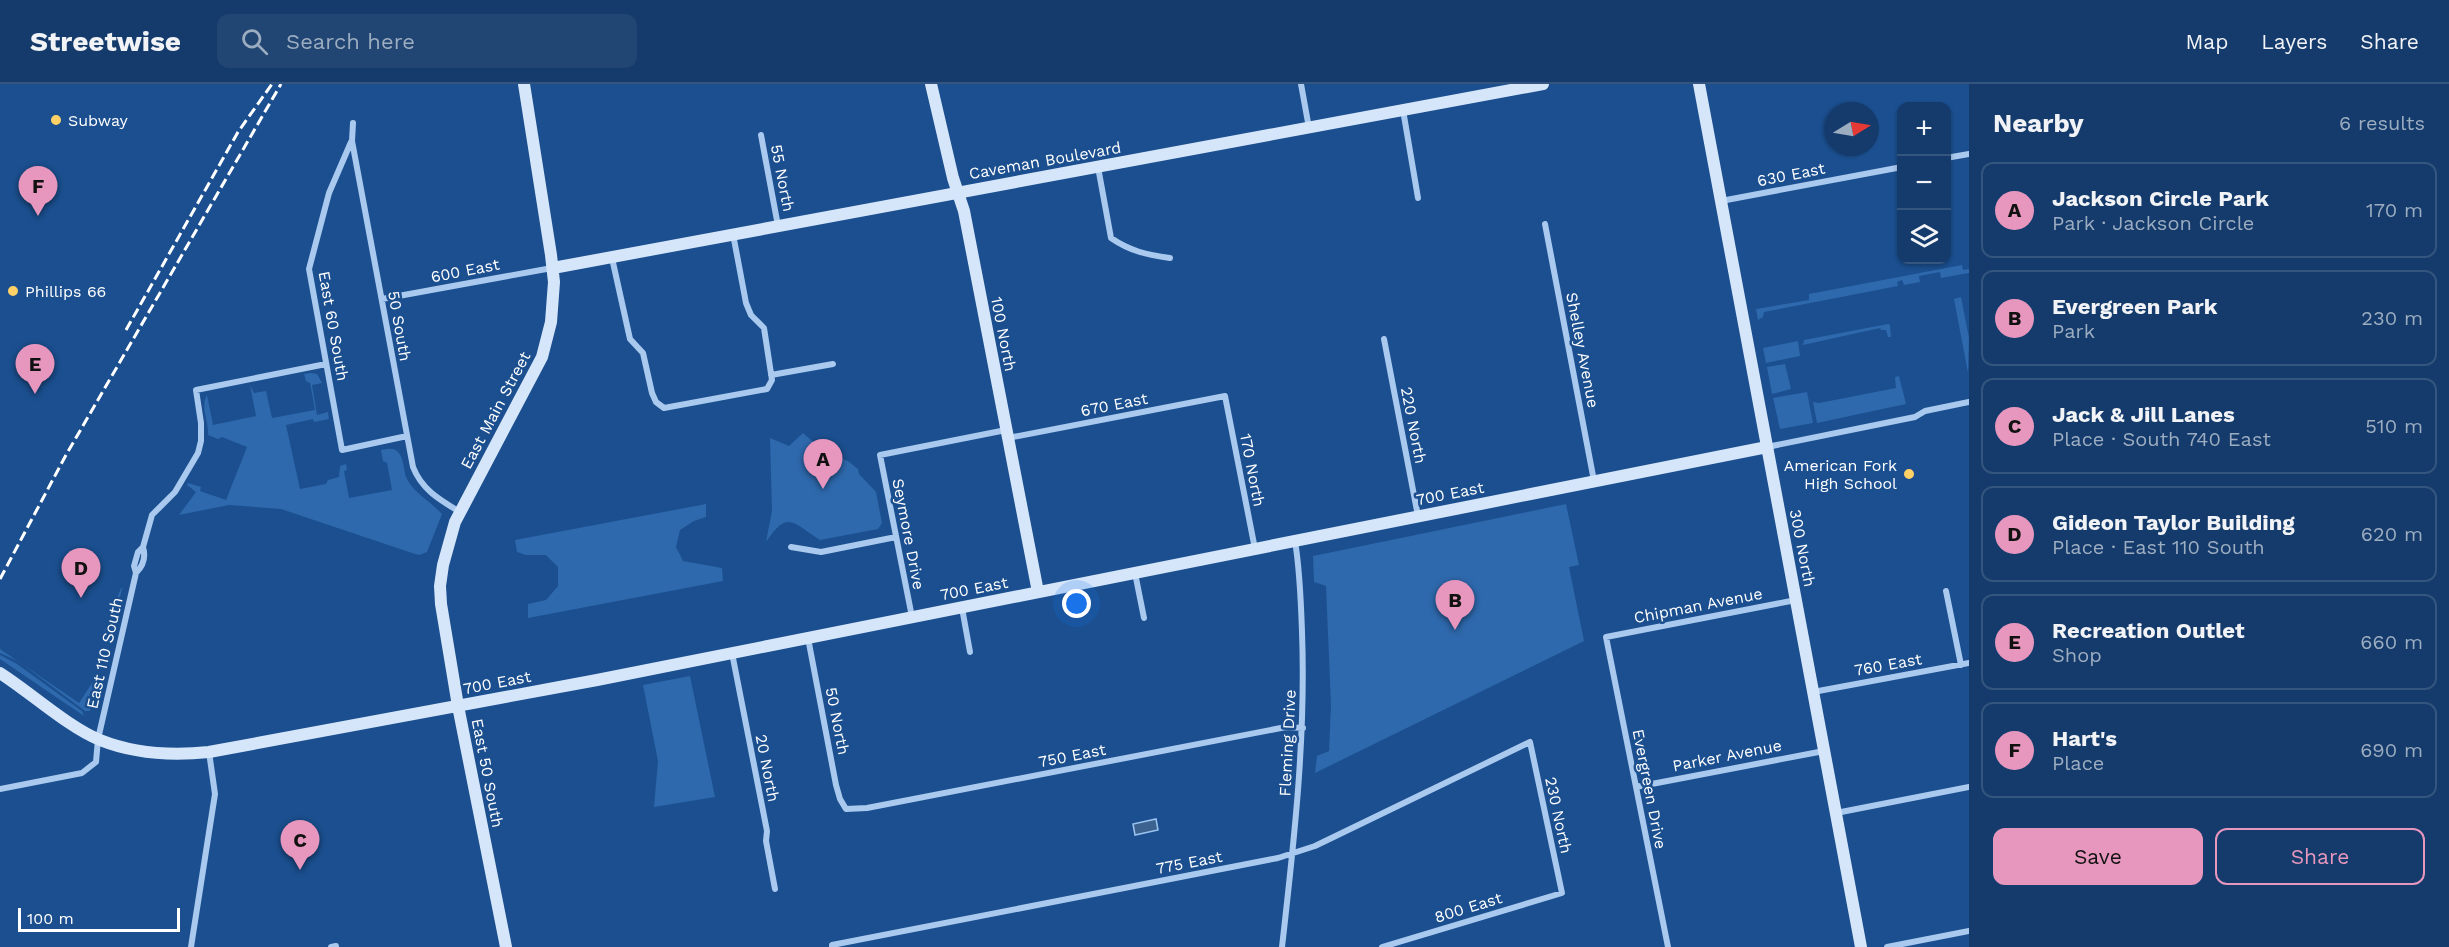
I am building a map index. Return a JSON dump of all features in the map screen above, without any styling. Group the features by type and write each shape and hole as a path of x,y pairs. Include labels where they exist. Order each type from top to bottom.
{"street":[{"name":"East Main Street","path":"441,604 443,565 451,534 542,357 551,322 553,268 524,84"},
{"name":"100 North","path":"931,84 964,211 1038,592"},
{"path":"1301,84 1309,128"},
{"name":"Caveman Boulevard","path":"553,268 1543,84"},
{"name":"300 North","path":"1699,84 1861,947"},
{"path":"1403,110 1418,198"},
{"name":"50 South","path":"352,123 352,141 413,467 418,479 432,494 460,513"},
{"name":"55 North","path":"761,135 778,226"},
{"name":"East 60 South","path":"352,141 329,193 309,269 342,450 407,436"},
{"path":"1951,157 1969,154"},
{"path":"1098,167 1111,238 1128,249 1145,255 1170,258"},
{"name":"630 East","path":"1721,201 1897,168"},
{"name":"Shelley Avenue","path":"1545,224 1594,481"},
{"path":"612,257 630,339 644,353 656,402 663,408 767,390 772,378 764,328 751,315 746,303 733,234"},
{"name":"600 East","path":"382,299 553,268"},
{"name":"220 North","path":"1384,339 1418,516"},
{"name":"East 110 South","path":"0,789 82,773 96,762 98,740 138,552 143,547 152,515 175,492 198,453 201,423 196,390 326,364"},
{"path":"772,378 833,364"},
{"name":"670 East","path":"880,455 1225,396"},
{"name":"170 North","path":"1225,396 1255,549"},
{"name":"700 East","path":"0,673 98,740 145,752 168,755 209,752 458,706 1135,573 1915,417 1924,411 1969,402"},
{"name":"Seymore Drive","path":"880,455 912,617"},
{"path":"791,547 821,552 896,537"},
{"name":"Fleming Drive","path":"1282,947 1292,854 1304,692 1302,616 1295,541"},
{"path":"1135,573 1144,618"},
{"path":"1946,591 1960,665"},
{"name":"Chipman Avenue","path":"1606,636 1796,600"},
{"name":"East 50 South","path":"441,604 458,706 506,947"},
{"path":"962,607 970,652"},
{"name":"Evergreen Drive","path":"1606,636 1668,947"},
{"name":"50 North","path":"808,638 837,785 846,809"},
{"name":"20 North","path":"732,653 767,831 766,842 775,889"},
{"name":"760 East","path":"1813,692 1969,663"},
{"name":"750 East","path":"846,809 867,808 1286,727 1302,729"},
{"name":"775 East","path":"832,946 1292,854 1315,846 1530,742"},
{"name":"230 North","path":"1530,742 1562,893"},
{"name":"Parker Avenue","path":"1636,787 1824,751"},
{"path":"191,947 215,794 209,752"},
{"path":"1836,813 1969,787"},
{"name":"800 East","path":"1382,947 1562,893"},
{"path":"1887,947 1969,930"}],"shaded area":[{"path":"1962,265 1963,270 1969,269 1969,273 1941,278 1940,272 1919,276 1920,282 1904,285 1902,280 1897,282 1898,286 1764,312 1763,317 1758,320 1756,309 1809,300 1809,294"},
{"path":"1961,297 1969,338 1968,373 1954,299"},
{"path":"1888,324 1891,337 1888,337 1886,330 1880,328 1803,345 1804,340"},
{"path":"1798,341 1800,356 1766,363 1763,348"},
{"path":"1785,364 1791,389 1772,394 1767,367"},
{"path":"304,374 317,374 322,383 312,385 317,415 328,412 329,419 314,422 313,419 286,425 300,489 326,484 328,480 339,477 340,466 346,464 347,470 344,471 349,498 392,490 387,463 383,461 381,450 395,450 401,456 406,478 442,514 427,552 419,555 412,553 281,509 229,505 179,515 196,492 187,485 188,483 201,487 200,491 226,500 247,447 222,437 218,439 208,435 204,404 207,395 213,425 256,416 250,385 254,393 266,391 272,418 315,410 310,383 306,381"},
{"path":"1899,376 1906,404 1817,423 1813,402 1819,403 1896,388 1895,377"},
{"path":"1807,392 1813,423 1780,429 1773,398"},
{"path":"803,433 826,453 848,461 858,469 859,474 876,492 882,523 878,529 820,540 797,524 786,522 780,525 766,542 772,511 770,438 789,446"},
{"path":"706,504 706,517 680,530 676,547 683,561 722,568 723,581 528,618 528,604 546,600 558,586 558,567 546,555 526,555 517,552 515,540"},
{"path":"1566,504 1579,565 1569,567 1584,641 1315,773 1317,756 1329,751 1331,705 1326,586 1314,582 1313,556"},
{"path":"122,588 111,638 103,634"},
{"path":"0,649 17,660 0,653"},
{"path":"0,655 17,664 82,711 84,716 0,659"},
{"path":"23,665 79,703 98,674 90,711 85,711"},
{"path":"690,676 715,797 654,807 658,761 643,685"},
{"path":"1156,819 1158,830 1135,835 1133,824"}],"railway":[{"path":"126,330 238,132 272,84"},
{"path":"0,579 66,455 281,84"}],"place":[{"name":"Subway","path":"56,120"},
{"name":"Hart's","path":"38,216"},
{"name":"Phillips 66","path":"13,291"},
{"name":"Recreation Outlet","path":"35,394"},
{"name":"American Fork High School","path":"1909,474"},
{"name":"Jackson Circle Park","path":"823,489"},
{"name":"Gideon Taylor Building","path":"81,598"},
{"name":"Evergreen Park","path":"1455,630"},
{"name":"Jack & Jill Lanes","path":"300,870"}]}
